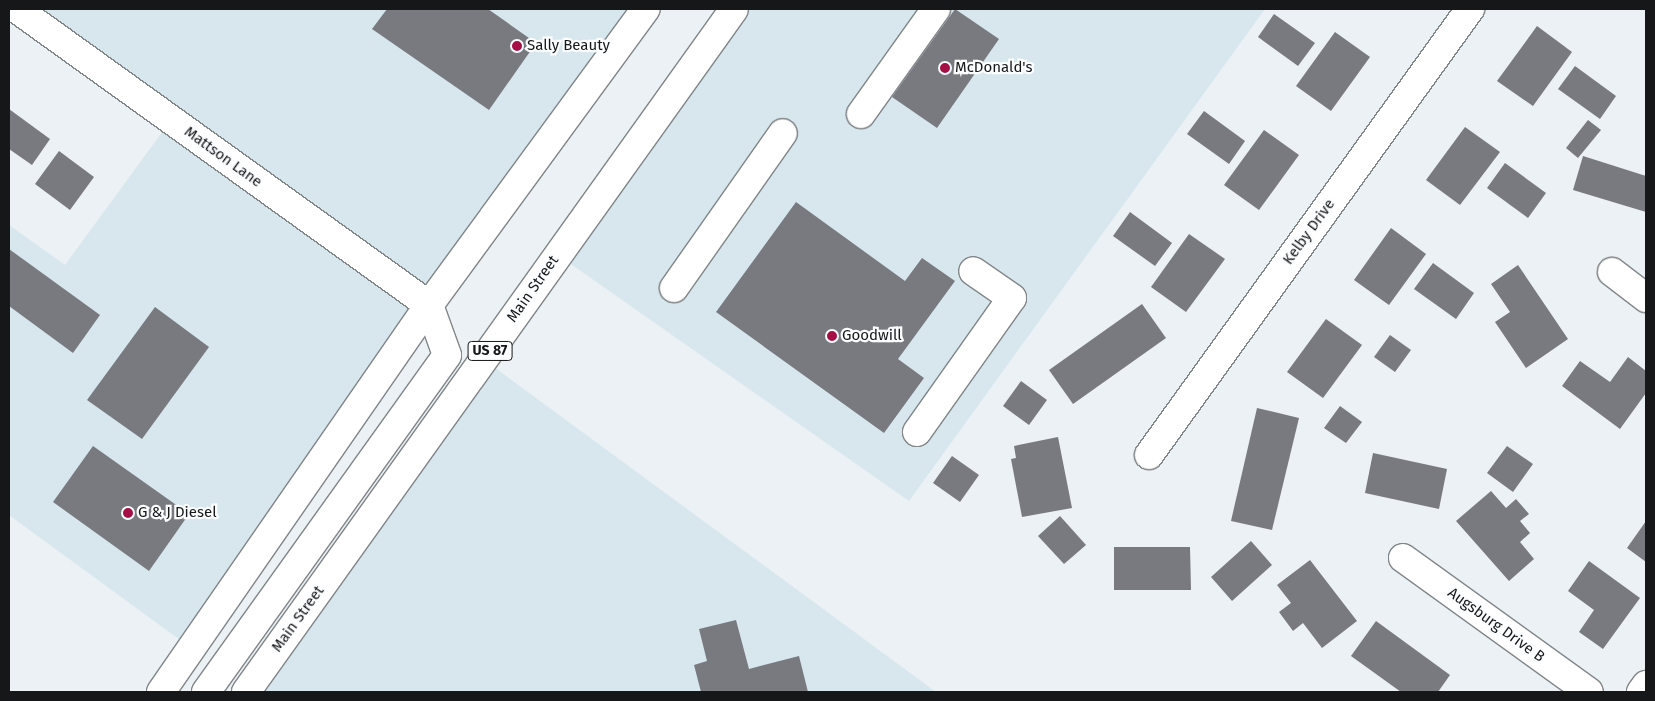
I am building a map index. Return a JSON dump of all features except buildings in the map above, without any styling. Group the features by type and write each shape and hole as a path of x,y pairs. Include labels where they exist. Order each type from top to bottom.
{"main road":[{"name":"Mattson Lane","path":"17,9 429,305"},
{"path":"160,692 429,305 646,9"},
{"name":"Main Street","path":"246,692 734,9"},
{"path":"861,114 936,9"},
{"name":"Kelby Drive","path":"1149,455 1470,9"},
{"path":"674,288 783,133"},
{"path":"917,432 1012,298 973,271"},
{"path":"1612,272 1646,298"},
{"path":"206,692 447,355 429,305"},
{"name":"Augsburg Drive B","path":"1403,558 1589,692"},
{"path":"1641,692 1646,685"}],"shaded area":[{"path":"17,9 644,9 191,648 9,515 9,225 65,265 171,120"},
{"path":"734,9 1265,9 909,501 558,255"},
{"path":"483,359 936,692 245,692"}],"place":[{"name":"Sally Beauty","path":"517,46"},
{"name":"McDonald's","path":"945,68"},
{"name":"Goodwill","path":"832,336"},
{"name":"G & J Diesel","path":"128,513"}]}
